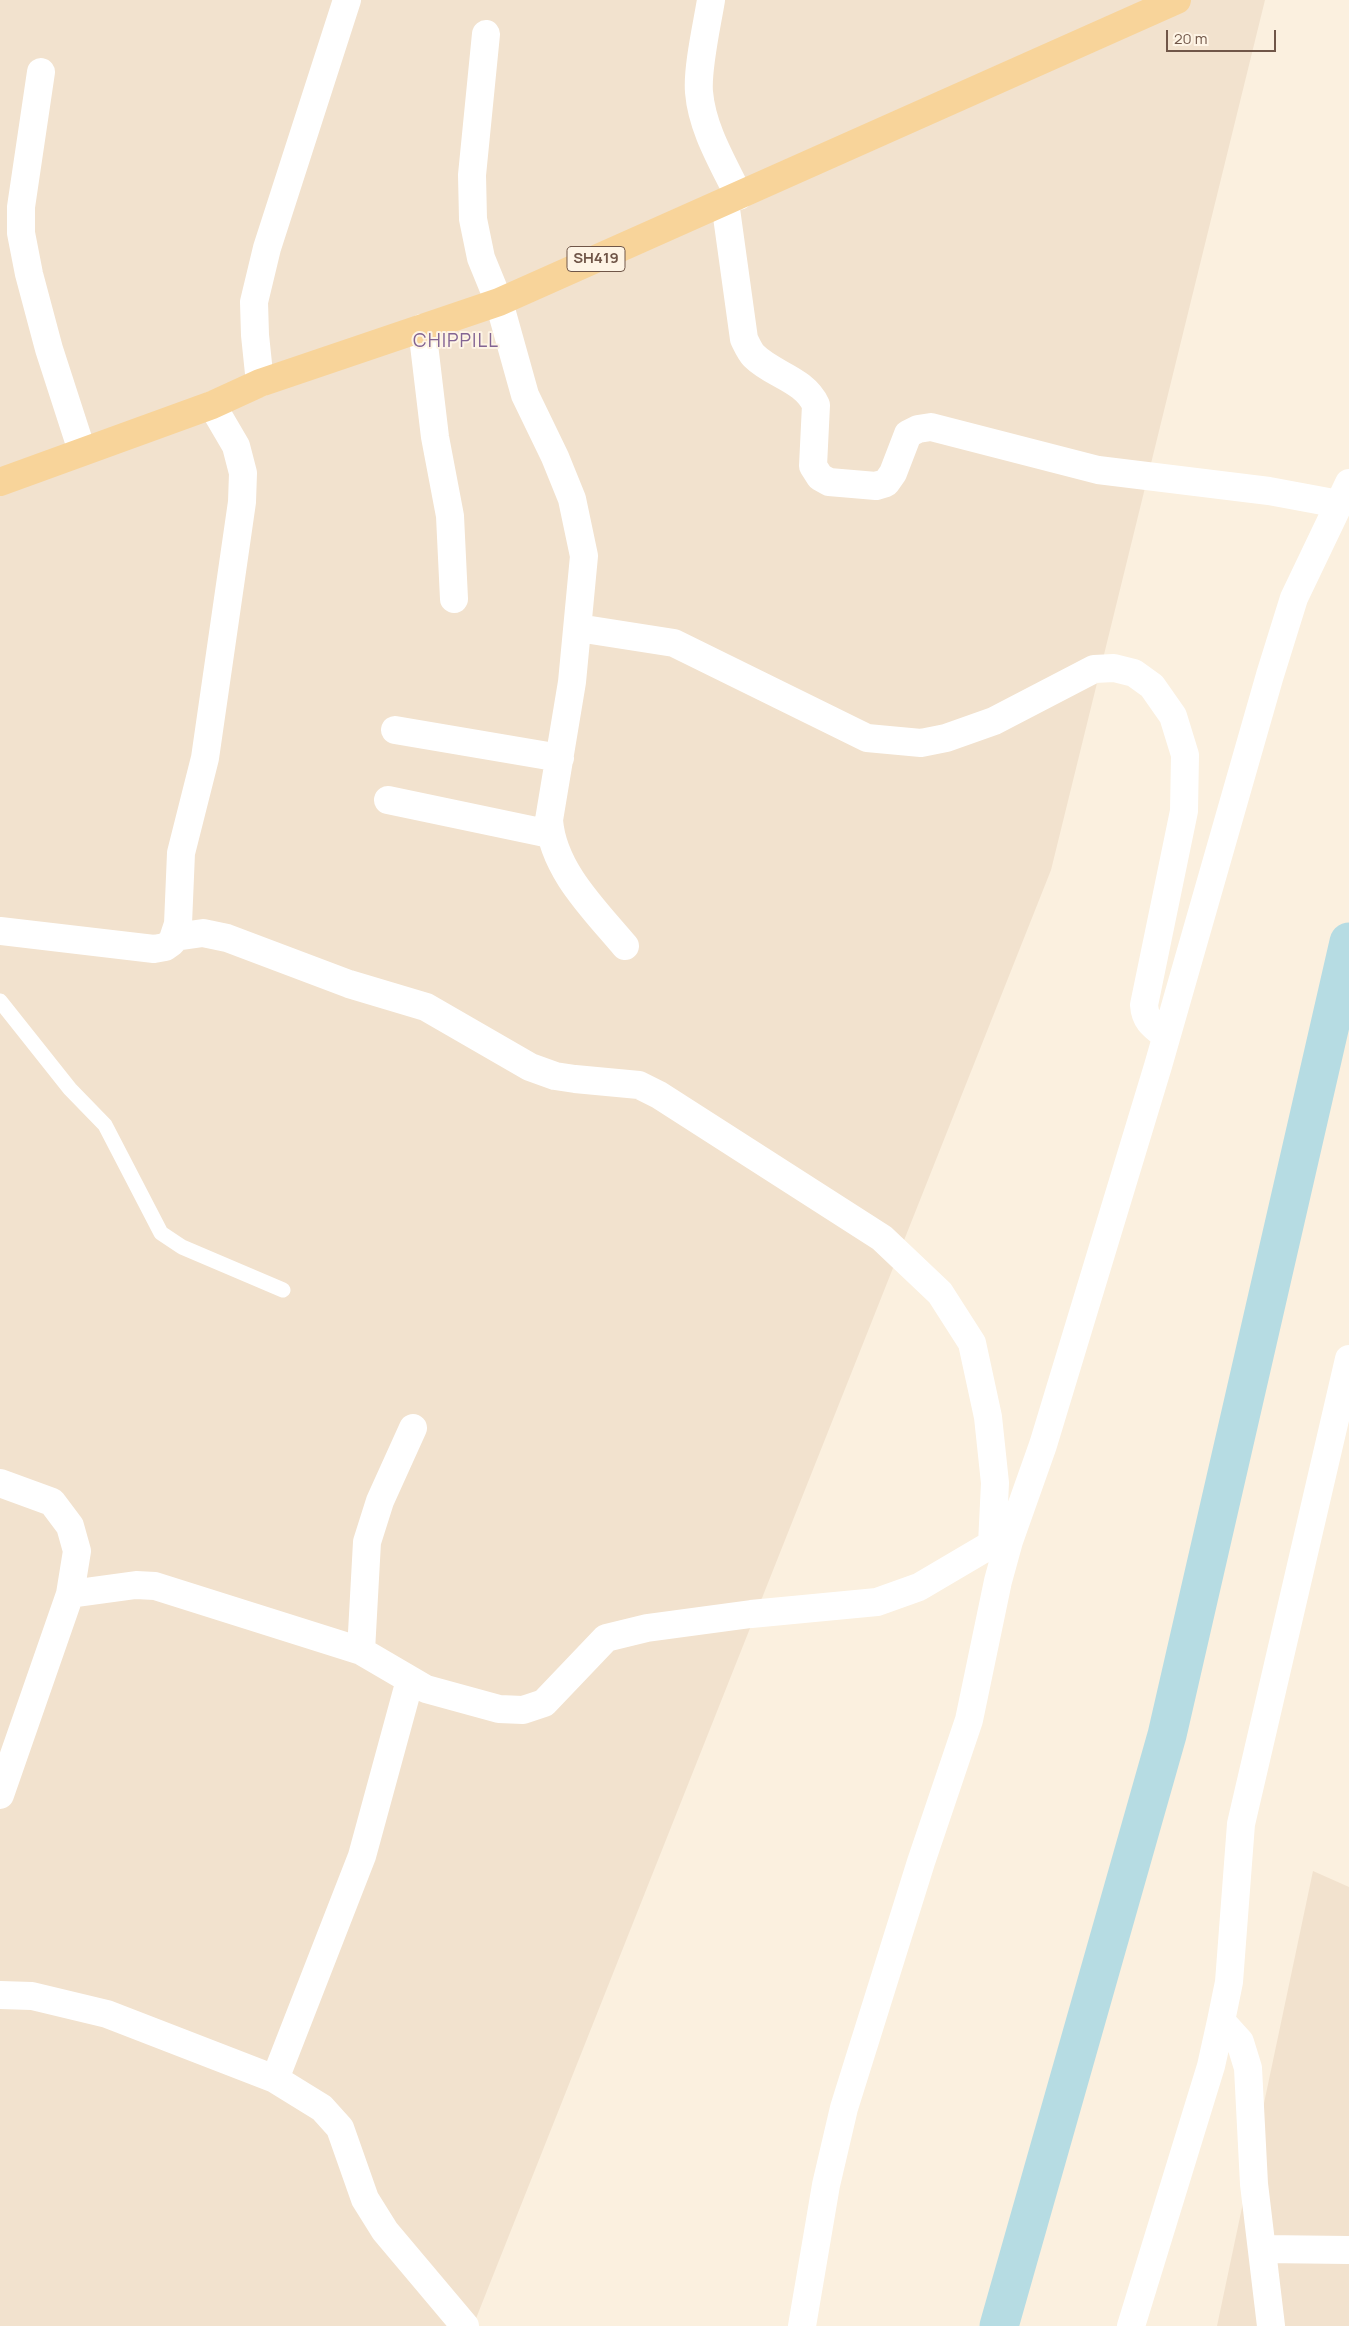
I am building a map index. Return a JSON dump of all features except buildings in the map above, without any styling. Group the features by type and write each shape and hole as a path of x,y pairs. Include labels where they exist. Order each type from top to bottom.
{"main road":[{"name":"SH419","path":"0,482 212,405 260,383 499,302 1177,0"}],"street":[{"path":"260,383 254,302 267,248 347,0"},
{"path":"70,1594 136,1585 156,1586 361,1650 426,1689 499,1709 522,1710 544,1703 606,1638 647,1628 877,1602 919,1587 1000,1542 1043,1445 1166,1036 1294,598 1344,493 1269,491 1098,470 931,427 918,428 908,434 893,473 886,483 876,486 829,482 820,477 813,466 816,405 812,396 803,387 753,356 744,339 732,199 702,115 699,90 711,0"},
{"path":"486,34 472,175 473,219 481,258 499,302 525,395 569,490 580,529 584,556 572,682 549,820 550,834 554,847 575,887 625,946"},
{"path":"41,72 21,208 21,232 29,274 49,349 82,451"},
{"path":"422,328 435,437 450,516 454,599"},
{"path":"0,931 154,949 166,948 175,937 178,924 180,853 205,758 242,502 243,473 236,446 212,405"},
{"path":"578,628 674,643 867,738 897,742 920,743 946,738 994,721 1094,669 1114,668 1134,673 1152,686 1173,716 1185,755 1184,811 1144,1005 1144,1016 1148,1022 1166,1036"},
{"path":"394,730 560,758"},
{"path":"388,800 550,834"},
{"path":"175,937 204,933 227,938 349,984 426,1007 530,1067 555,1076 639,1085 659,1095 882,1238 940,1293 972,1343 988,1417 1000,1542 998,1581 969,1720 920,1862 844,2108 826,2185 802,2326"},
{"path":"1131,2326 1211,2066 1229,1982 1241,1824 1349,1359"},
{"path":"361,1650 368,1542 380,1501 413,1428"},
{"path":"0,1482 52,1502 70,1526 76,1550 70,1594 0,1795"},
{"path":"275,2079 362,1856 410,1680"},
{"path":"0,1995 32,1996 107,2014 275,2079 322,2108 340,2128 365,2199 385,2231 465,2326"},
{"path":"1221,2021 1240,2042 1248,2068 1254,2184 1271,2326"},
{"path":"1263,2249 1349,2250"}],"lane":[{"path":"0,1001 70,1089 105,1125 161,1232 182,1247 284,1290"}],"shaded area":[{"path":"0,0 1265,0 1051,870 473,2326 0,2326"},
{"path":"1313,1871 1349,1887 1349,2326 1217,2326"}],"waterway":[{"path":"999,2326 1167,1735 1349,942"}],"district":[{"name":"CHIPPILL","path":"456,342"}]}
